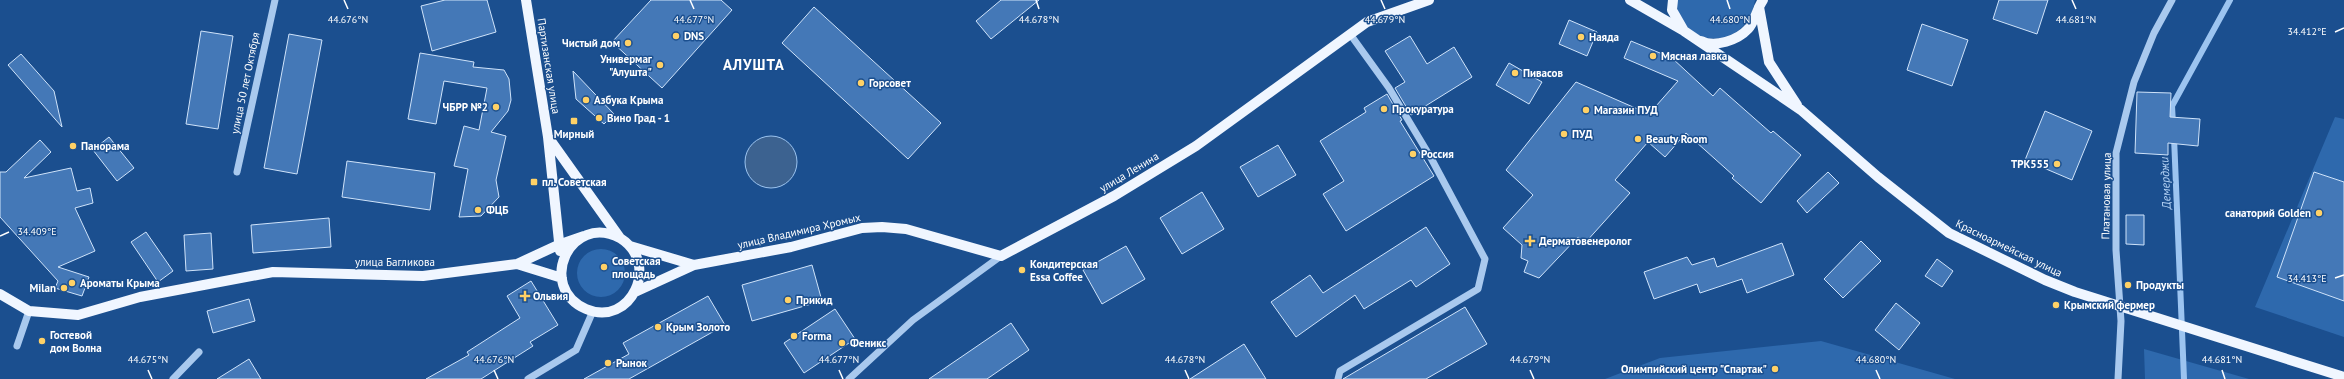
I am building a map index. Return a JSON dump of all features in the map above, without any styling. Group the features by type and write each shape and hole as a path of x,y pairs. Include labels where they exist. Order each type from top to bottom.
{"main road":[{"name":"Партизанская улица","path":"526,0 548,137"},
{"name":"улица Ленина","path":"1001,256 1114,196 1196,146 1367,22 1429,0"},
{"name":"Красноармейская улица","path":"1630,0 1684,31 1801,110 1878,177 1949,233 2045,280 2120,307 2344,377"},
{"path":"1673,0 1672,10 1684,31 1705,43 1729,42 1749,28 1760,2"},
{"path":"1760,2 1769,62 1801,110"},
{"path":"548,137 620,238 630,246 638,260 640,276 635,292 627,302 617,308 601,312 593,311 572,300 567,293 562,278 562,263 558,245 548,137"},
{"name":"улица Владимира Хромых","path":"694,265 791,247 862,228 882,227 906,229 1001,256"},
{"path":"562,263 570,247 584,236 602,233 620,238"},
{"name":"улица Багликова","path":"29,311 78,315 140,297 274,272 423,276 517,264 558,245 584,236"},
{"path":"630,246 694,265"},
{"name":"улица Багликова","path":"517,264 562,278"},
{"path":"635,292 694,265"},
{"path":"1,296 29,311"}],"street":[{"name":"улица 50 лет Октября","path":"237,172 275,0"},
{"name":"Платановая улица","path":"2118,379 2120,307 2116,250 2116,153 2134,82 2154,33 2172,0"},
{"path":"1338,379 1340,371 1478,289 1485,259 1427,152 1389,88 1350,34"},
{"name":"улица Ленина","path":"849,379 913,320 1001,256"},
{"path":"17,346 29,311"},
{"path":"528,379 576,350 593,311"},
{"path":"173,379 199,352"}],"shaded area":[{"path":"1677,0 1755,0 1749,18 1739,30 1726,37 1712,38 1698,35 1687,27 1679,16"},
{"name":"санаторий Golden","path":"2335,117 2344,119 2344,337 2255,307"},
{"path":"771,136 781,138 789,144 795,152 797,162 795,172 789,180 781,186 771,188 761,186 753,180 747,172 745,162 747,152 753,144 761,138"},
{"path":"601,249 610,251 618,256 623,264 625,273 623,282 618,290 610,295 601,297 592,295 584,290 579,282 577,273 579,264 584,256 592,251"},
{"name":"Олимпийский центр \"Спартак\"","path":"1821,341 1955,379 1605,379 1660,358"},
{"path":"2144,349 2249,379 2145,379"}],"building":[{"path":"445,0 487,0 496,32 432,51 421,6"},
{"name":"Универмаг \"Алушта\"","path":"651,0 721,0 732,10 662,88 612,42"},
{"path":"1001,0 1039,0 991,39 976,21"},
{"path":"1999,0 2048,0 2037,34 1993,19"},
{"name":"Горсовет","path":"814,7 941,123 908,159 782,43"},
{"path":"1569,20 1597,32 1587,56 1559,44"},
{"path":"1922,24 1968,40 1952,86 1907,70"},
{"path":"201,31 233,36 218,129 186,124"},
{"path":"289,34 322,40 297,174 264,168"},
{"path":"1410,36 1427,64 1454,47 1472,77 1411,115 1395,88 1405,82 1385,51"},
{"path":"1631,41 1672,58 1713,96 1720,88 1771,133 1773,131 1801,155 1761,203 1732,178 1734,176 1686,133 1665,157 1648,142 1615,180 1630,193 1585,243 1578,237 1539,278 1524,272 1528,261 1521,258 1522,245 1503,228 1533,195 1506,170 1576,82 1649,114 1678,81 1624,58"},
{"path":"420,53 474,62 473,67 504,70 509,79 511,100 508,111 491,132 506,136 496,180 499,197 481,216 459,217 468,169 454,166 464,126 479,130 487,88 444,81 436,124 408,119"},
{"path":"21,54 54,91 62,127 8,65"},
{"path":"1509,63 1542,82 1529,104 1496,85"},
{"path":"573,71 614,114 604,124 576,99"},
{"path":"2137,92 2171,93 2170,117 2200,119 2198,146 2168,143 2168,155 2135,153"},
{"path":"1387,94 1402,120 1400,121 1434,176 1346,231 1323,194 1344,181 1320,141 1366,112 1364,108"},
{"path":"2045,111 2092,131 2072,180 2025,160"},
{"path":"109,137 134,168 117,181 93,150"},
{"path":"40,140 51,152 24,178 71,168 77,191 90,188 93,203 75,208 95,251 58,267 89,277 82,296 55,288 58,281 0,217 0,172 6,172"},
{"path":"1278,145 1296,175 1258,197 1240,167"},
{"path":"347,161 435,173 430,210 342,197"},
{"path":"1828,172 1839,183 1807,213 1797,201"},
{"path":"2314,172 2344,182 2344,301 2277,277"},
{"path":"1202,192 1224,229 1182,254 1160,218"},
{"path":"2126,215 2144,215 2144,245 2126,244"},
{"path":"329,218 331,247 253,253 251,225"},
{"path":"1426,227 1450,264 1416,287 1411,280 1364,309 1355,295 1296,337 1271,302 1310,275 1323,293"},
{"path":"146,232 173,271 158,282 131,242"},
{"path":"211,233 213,269 186,271 184,235"},
{"path":"1861,241 1881,261 1843,298 1824,279"},
{"path":"1782,243 1794,275 1747,293 1742,279 1700,293 1697,284 1654,299 1644,272 1687,257 1692,265 1714,258 1717,267"},
{"path":"1126,246 1145,279 1102,304 1083,270"},
{"path":"1937,259 1953,271 1942,287 1925,276"},
{"path":"812,265 822,301 752,321 742,285"},
{"path":"531,281 558,325 530,342 533,346 481,379 426,379 469,355 467,352 520,318 507,296"},
{"path":"708,296 725,325 629,379 584,379 629,354 623,343"},
{"path":"249,299 255,321 213,333 207,311"},
{"path":"1896,303 1920,323 1899,350 1875,330"},
{"path":"1465,307 1487,344 1426,379 1343,379"},
{"path":"835,309 855,339 804,373 784,343"},
{"path":"1011,323 1029,350 987,379 929,379"},
{"path":"1244,344 1266,379 1190,379"},
{"path":"249,359 261,379 217,379"}],"waterway":[{"name":"Демерджи","path":"2173,124 2172,106 2230,0"},
{"name":"Демерджи","path":"2174,137 2184,379"}],"place":[{"name":"DNS","path":"676,36"},
{"name":"Наяда","path":"1581,37"},
{"name":"Чистый дом","path":"628,43"},
{"name":"Мясная лавка","path":"1653,56"},
{"name":"Универмаг \"Алушта\"","path":"660,65"},
{"name":"Пивасов","path":"1515,73"},
{"name":"Горсовет","path":"861,83"},
{"name":"Азбука Крыма","path":"586,100"},
{"name":"ЧБРР №2","path":"496,107"},
{"name":"Прокуратура","path":"1384,109"},
{"name":"Магазин ПУД","path":"1586,110"},
{"name":"Вино Град - 1","path":"599,118"},
{"name":"Мирный","path":"574,121"},
{"name":"ПУД","path":"1564,134"},
{"name":"Beauty Room","path":"1638,139"},
{"name":"Панорама","path":"73,146"},
{"name":"Россия","path":"1413,154"},
{"name":"ТРК555","path":"2057,164"},
{"name":"пл. Советская","path":"534,182"},
{"name":"ФЦБ","path":"478,210"},
{"name":"санаторий Golden","path":"2319,213"},
{"name":"Дерматовенеролог","path":"1530,241"},
{"name":"Советская площадь","path":"604,267"},
{"name":"Кондитерская Essa Coffee","path":"1022,270"},
{"name":"Ароматы Крыма","path":"72,283"},
{"name":"Продукты","path":"2128,285"},
{"name":"Milan","path":"64,288"},
{"name":"Ольвия","path":"525,296"},
{"name":"Прикид","path":"788,300"},
{"name":"Крымский фермер","path":"2056,305"},
{"name":"Крым Золото","path":"658,327"},
{"name":"Forma","path":"794,336"},
{"name":"Гостевой дом Волна","path":"42,341"},
{"name":"Феникс","path":"842,343"},
{"name":"Рынок","path":"608,363"},
{"name":"Олимпийский центр \"Спартак\"","path":"1775,369"}],"district":[{"name":"АЛУШТА","path":"754,64"}]}
